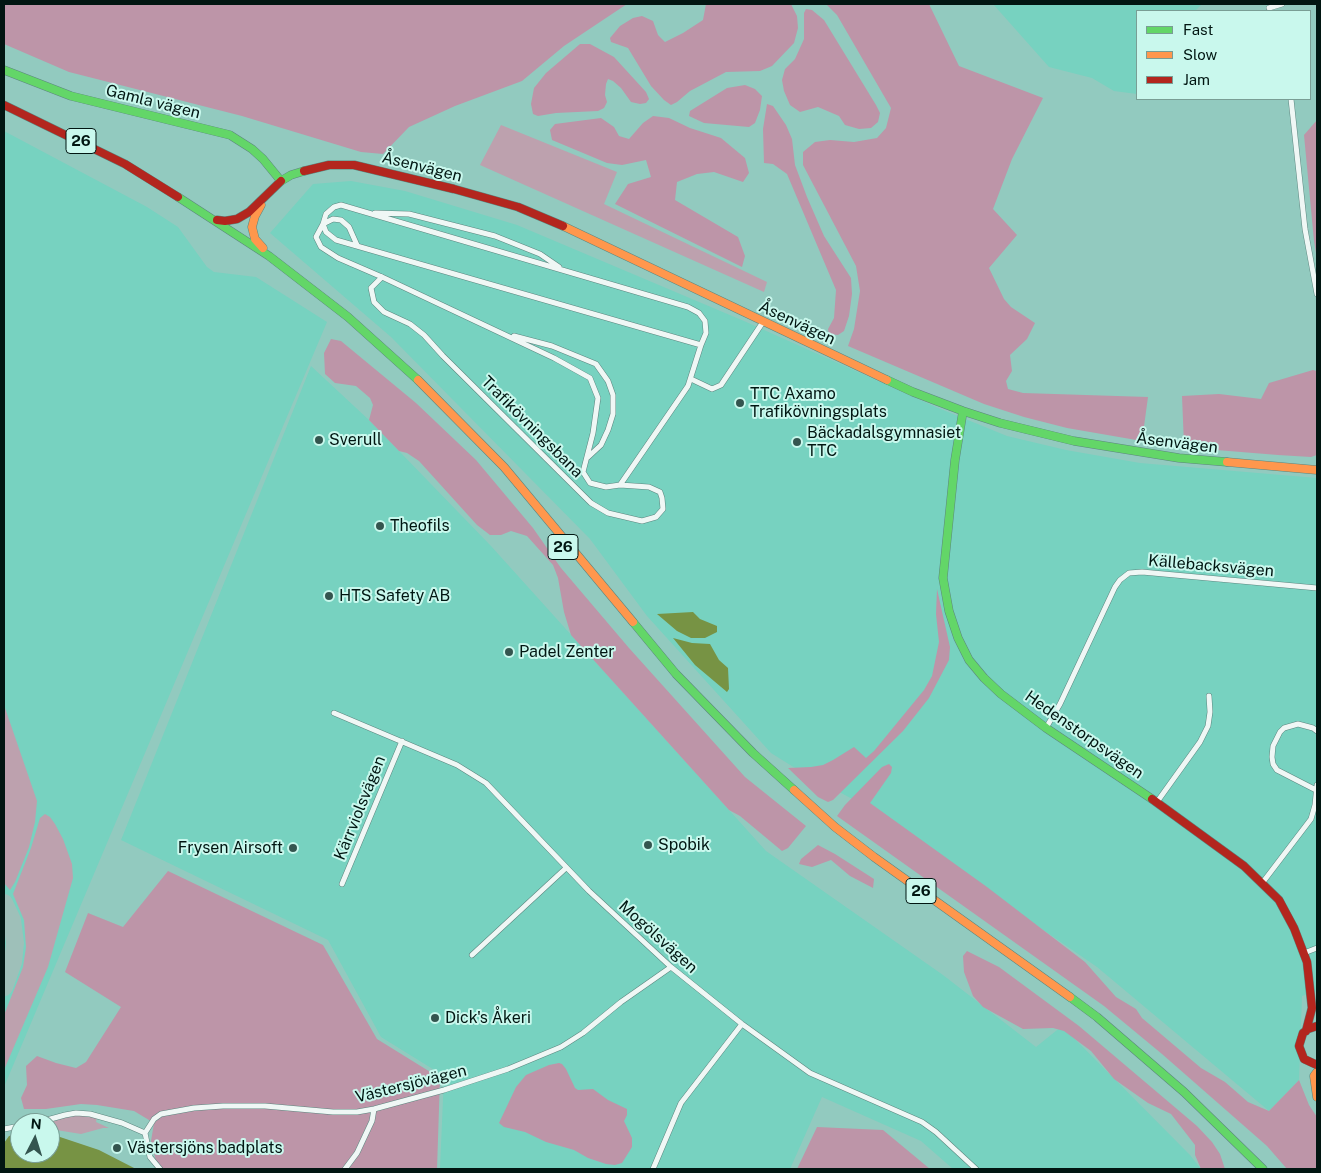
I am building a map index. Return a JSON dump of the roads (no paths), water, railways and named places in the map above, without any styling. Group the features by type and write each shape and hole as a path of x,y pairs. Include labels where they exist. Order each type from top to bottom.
{"main road":[{"name":"Gamla vägen","path":"4,70 71,96 230,135 258,154 281,182"},
{"name":"26","path":"4,105 125,164 216,220 269,256 348,317 456,417 534,503 676,674 753,754 836,827 874,857 1097,1017 1184,1092 1263,1169"},
{"name":"26","path":"4,110 122,168 178,201 266,261 344,322 401,371 452,420 500,471 643,645 702,709 782,789 870,862 1094,1023 1216,1129 1254,1169"},
{"name":"Åsenvägen","path":"216,220 237,219 281,182 304,170 329,164 354,165 492,199 543,217 913,392 963,411 1025,430 1122,450 1179,458 1317,470"},
{"path":"265,197 255,216 252,227 255,239 269,256"},
{"name":"Hedenstorpsvägen","path":"963,411 955,460 944,578 949,611 958,638 979,672 1001,694 1046,728 1156,802 1244,866 1263,882 1279,900 1294,928 1304,953 1312,1008 1306,1031 1299,1043 1300,1053 1304,1059"},
{"path":"1312,1008 1317,1016"},
{"path":"1306,1031 1317,1026"},
{"path":"1304,1059 1317,1065"},
{"path":"1304,1059 1316,1074 1317,1097"}],"street":[{"path":"1269,8 1282,4"},
{"path":"1291,100 1305,229 1317,294"},
{"path":"620,485 688,386 706,333 705,321 699,313 688,307 341,205 334,207 326,214 323,224 326,232 336,240 701,345"},
{"path":"366,213 409,214 495,236 540,254 563,270"},
{"path":"323,224 333,219 342,220 349,226 357,245"},
{"name":"Trafikövningsbana","path":"323,224 316,237 321,247 338,258 382,277 554,358 590,378 598,398 593,434 583,472 590,483 606,487 620,485 649,486 660,492 663,509 656,518 642,520 608,513 592,503 424,335 410,324 384,312 374,302 371,288 382,277"},
{"path":"691,379 712,389 721,386 763,322"},
{"name":"Trafikövningsbana","path":"503,334 552,346 596,364 608,381 613,395 613,414 601,445 587,458"},
{"name":"Källebacksvägen","path":"1046,728 1115,587 1129,573 1152,573 1317,588"},
{"path":"1156,802 1200,742 1208,726 1210,712 1209,696"},
{"name":"Mogölsvägen","path":"334,713 457,765 486,782 566,868 671,967 742,1024 810,1073 922,1122 936,1132 976,1169"},
{"path":"1263,882 1311,819 1317,788 1277,770 1273,764 1273,746 1284,728 1298,724 1317,731"},
{"name":"Kärrviolsvägen","path":"342,884 402,741"},
{"path":"472,955 566,868"},
{"path":"1304,953 1317,948"},
{"name":"Västersjövägen","path":"145,1133 154,1119 162,1114 194,1108 265,1106 333,1112 357,1112 374,1109 480,1079 561,1047 583,1034 621,1002 671,967"},
{"path":"653,1169 681,1103 742,1024"},
{"path":"345,1169 361,1145 372,1121 374,1109"},
{"path":"60,1116 90,1114 122,1123 145,1133 150,1157 160,1169"}],"place":[{"name":"TTC Axamo Trafikövningsplats","path":"740,403"},
{"name":"Sverull","path":"319,440"},
{"name":"Bäckadalsgymnasiet TTC","path":"797,442"},
{"name":"Theofils","path":"380,526"},
{"name":"HTS Safety AB","path":"329,596"},
{"name":"Padel Zenter","path":"509,652"},
{"name":"Spobik","path":"648,845"},
{"name":"Frysen Airsoft","path":"293,848"},
{"name":"Dick's Åkeri","path":"435,1018"},
{"name":"Västersjöns badplats","path":"117,1148"}]}
